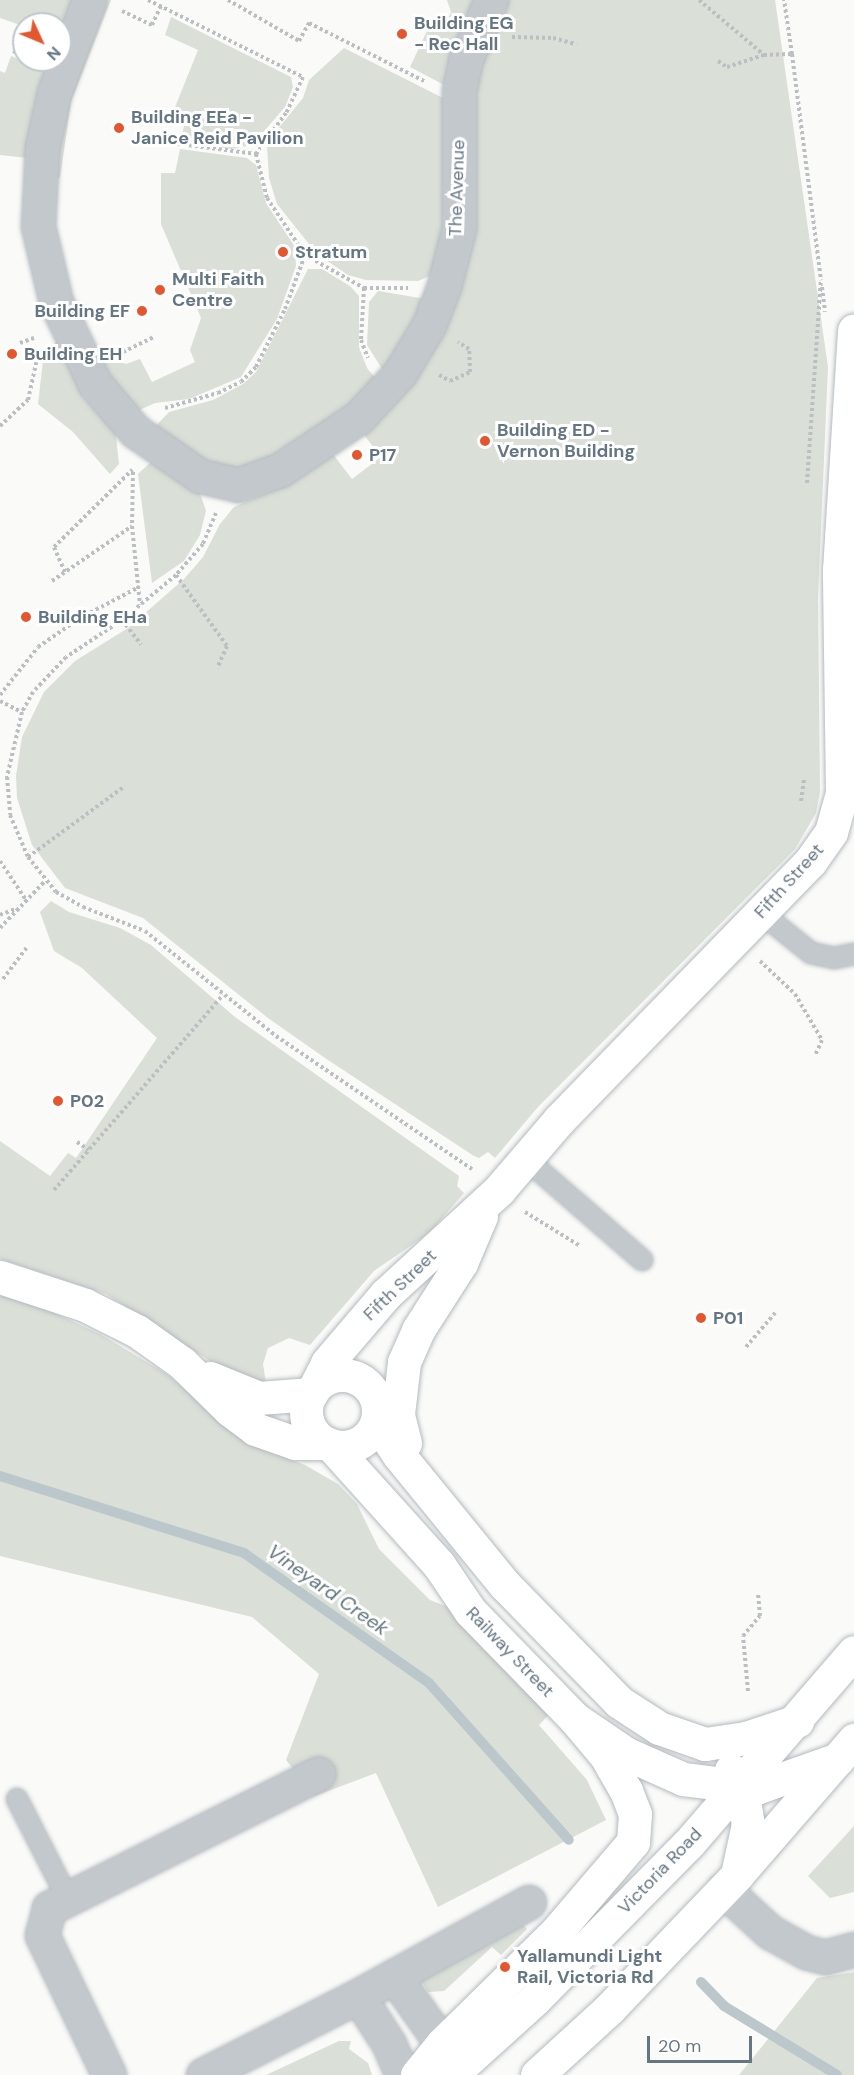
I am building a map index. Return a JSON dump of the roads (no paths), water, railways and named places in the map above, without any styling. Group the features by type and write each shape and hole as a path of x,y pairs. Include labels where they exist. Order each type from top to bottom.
{"main road":[{"name":"Fifth Street","path":"312,1391 327,1363 386,1294 494,1195 761,913 846,818 839,570 854,330"},
{"name":"Fifth Street","path":"377,1404 387,1356 404,1323 494,1195"},
{"path":"417,1476 398,1414 402,1368 414,1337 456,1271 494,1195"},
{"path":"0,1277 48,1291 112,1317 182,1363 248,1396 270,1399 312,1391 330,1377 351,1376 370,1388 386,1436 519,1601 619,1702 659,1728 705,1744 726,1762 740,1788 748,1824 730,1882"},
{"path":"182,1363 230,1410 255,1429 295,1443 346,1447 366,1438 375,1425 377,1404"},
{"path":"312,1391 308,1421 328,1444"},
{"name":"Railway Street","path":"328,1444 439,1565 470,1611 574,1719 625,1753 673,1776 740,1788 765,1787 846,1749"},
{"name":"Victoria Road","path":"451,2075 592,1941 740,1788 854,1652"},
{"path":"417,2075 442,2043 557,1931 633,1842 635,1814 626,1791 606,1756 574,1719"},
{"path":"705,1744 746,1738 796,1721"},
{"path":"537,2075 610,2008 730,1882 846,1749"}],"street":[{"name":"The Avenue","path":"101,3 47,117 39,173 38,226 56,302 94,384 135,431 185,467 226,484 251,483 289,465 342,432 388,388 421,342 444,286 459,228 459,97 466,59 491,0"},
{"path":"110,2075 42,1935 49,1908 318,1774"},
{"path":"730,1882 770,1932 806,1952 825,1957 854,1949"},
{"path":"203,2075 358,1996 529,1902"},
{"path":"394,1976 442,2043 459,2052 482,2048"},
{"path":"358,1996 394,2052 402,2075"}],"lane":[{"path":"761,913 811,953 834,958 854,954"},
{"path":"526,1159 642,1260"},
{"path":"17,1799 68,1899"}],"waterway":[{"name":"Vineyard Creek","path":"0,1476 244,1553 429,1683 569,1840"},
{"name":"Vineyard Creek","path":"701,1982 724,2006 837,2075"}],"place":[{"name":"Building EG - Rec Hall","path":"402,34"},
{"name":"Building EEa - Janice Reid Pavilion","path":"119,128"},
{"name":"Stratum","path":"283,252"},
{"name":"Multi Faith Centre","path":"160,290"},
{"name":"Building EF","path":"142,311"},
{"name":"Building EH","path":"12,354"},
{"name":"Building ED - Vernon Building","path":"485,441"},
{"name":"P17","path":"357,455"},
{"name":"Building EHa","path":"26,617"},
{"name":"P02","path":"58,1101"},
{"name":"P01","path":"701,1318"},
{"name":"Yallamundi Light Rail, Victoria Rd","path":"505,1967"}]}
